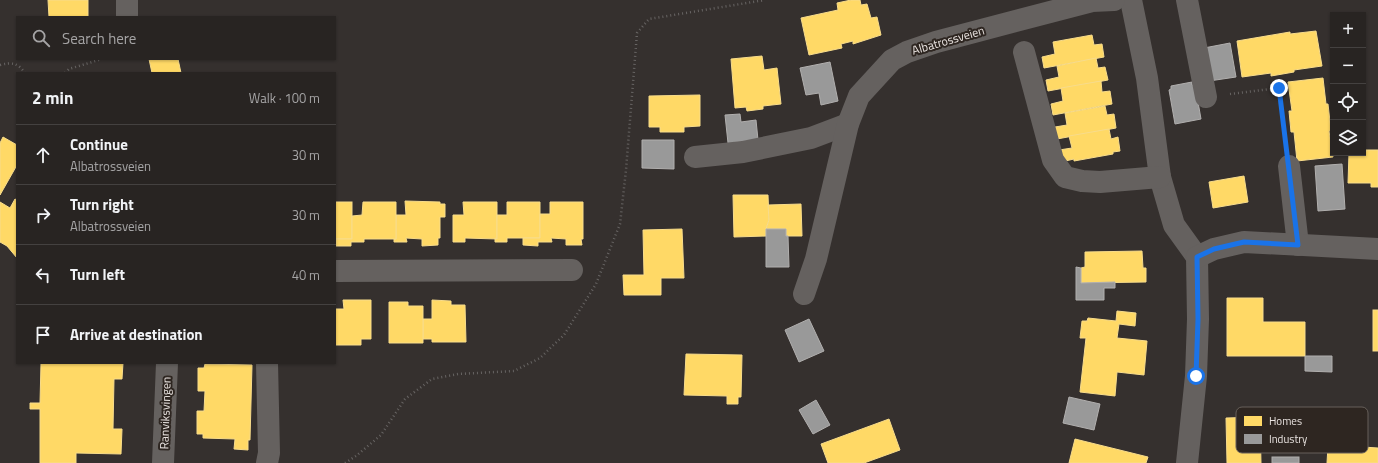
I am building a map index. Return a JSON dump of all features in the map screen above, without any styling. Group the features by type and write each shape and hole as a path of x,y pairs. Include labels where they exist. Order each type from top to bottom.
{"street":[{"path":"127,0 127,16"},
{"name":"Albatrossveien","path":"804,294 816,259 848,124 859,96 892,60 907,52 936,42 1092,1 1114,0"},
{"path":"1131,0 1147,78 1160,177 1174,225 1197,257 1198,319 1196,376 1187,463"},
{"path":"1187,0 1206,97"},
{"path":"1024,52 1053,160 1065,177 1082,181 1100,182 1160,177"},
{"path":"695,157 743,152 811,138 848,124"},
{"path":"1289,166 1298,245"},
{"path":"1197,257 1214,249 1244,242 1378,249"},
{"path":"336,271 572,270"},
{"name":"Ranviksvingen","path":"163,463 167,364"},
{"path":"267,364 269,452 267,463"}],"path":[{"path":"345,463 356,456 381,435 405,399 432,379 458,374 514,371 540,358 564,335 596,284 620,224 637,33 649,19 765,0"},
{"path":"66,72 69,69 99,60"},
{"path":"0,64 15,64 24,72"},
{"path":"1206,97 1279,88 1289,166"}],"building: Homes":[{"path":"48,0 88,0 88,16 49,16"},
{"path":"860,0 861,5 867,4 871,18 877,17 881,35 853,44 853,41 841,44 842,48 809,55 801,18 838,10 837,3"},
{"path":"1316,31 1322,66 1294,70 1294,72 1271,76 1271,73 1242,77 1237,41 1290,32 1290,34"},
{"path":"1092,35 1094,45 1102,44 1104,57 1044,68 1042,57 1055,54 1053,42"},
{"path":"762,56 764,70 777,68 781,104 763,106 763,109 747,111 746,107 735,108 731,59"},
{"path":"1096,58 1098,68 1105,67 1108,80 1048,91 1046,80 1059,77 1057,66"},
{"path":"149,60 178,60 181,72 152,72"},
{"path":"1323,78 1330,121 1330,156 1333,157 1297,161 1294,132 1291,132 1289,111 1292,111 1288,82"},
{"path":"1101,81 1102,92 1110,91 1112,104 1053,115 1051,104 1063,101 1061,88"},
{"path":"700,95 700,126 684,127 684,132 660,132 660,127 649,127 649,96"},
{"path":"1105,106 1107,115 1114,114 1116,128 1057,139 1055,127 1067,125 1065,113"},
{"path":"1109,129 1111,139 1118,137 1120,151 1113,152 1113,154 1061,162 1059,150 1072,148 1069,136"},
{"path":"3,137 16,144 16,167 0,195 0,143"},
{"path":"1366,150 1378,150 1378,187 1371,187 1371,183 1348,183 1349,156 1366,156"},
{"path":"1244,176 1248,202 1213,208 1209,182"},
{"path":"733,195 768,195 769,220 766,229 766,236 734,237"},
{"path":"16,200 16,257 7,246 0,242 0,202 10,208"},
{"path":"405,201 440,202 440,204 445,204 445,217 440,217 440,238 438,238 438,245 422,246 422,239 406,238 407,242 394,242 394,239 396,239 396,215 406,215"},
{"path":"336,202 352,202 352,239 336,239"},
{"path":"363,202 396,202 396,239 364,239 364,242 351,242 351,246 336,246 336,239 352,239 352,216 362,215"},
{"path":"463,202 497,202 497,239 465,238 465,242 453,242 453,215 464,215"},
{"path":"507,202 540,202 540,238 507,238 507,242 495,242 495,238 497,239 497,215 507,215"},
{"path":"550,202 583,202 582,245 566,245 566,239 551,238 552,242 538,242 538,246 523,245 523,238 540,238 540,214 550,214"},
{"path":"801,204 802,236 786,236 786,229 766,229 769,220 768,205"},
{"path":"682,229 684,278 661,278 661,295 624,295 623,275 644,275 643,230"},
{"path":"1142,251 1143,268 1146,268 1146,282 1081,283 1081,268 1085,267 1085,252"},
{"path":"1227,298 1263,298 1263,322 1305,322 1305,356 1227,356"},
{"path":"343,300 371,300 371,339 361,339 361,345 336,345 336,309 344,309"},
{"path":"432,300 451,301 451,305 465,305 466,342 432,342 432,339 423,339 423,319 432,319"},
{"path":"389,302 408,302 408,306 423,306 423,343 389,343"},
{"path":"1373,310 1378,310 1378,351 1373,351"},
{"path":"1117,311 1136,313 1135,326 1119,324 1117,338 1147,341 1144,375 1117,372 1115,396 1080,392 1086,338 1080,338 1082,321 1087,321 1088,318 1116,321"},
{"path":"686,354 742,355 741,397 738,397 738,404 727,404 727,396 684,395"},
{"path":"41,364 123,364 122,379 114,379 113,429 122,429 121,454 76,453 76,463 40,463 40,409 30,409 30,403 40,403"},
{"path":"205,364 252,365 250,440 248,440 248,450 234,449 235,439 203,438 203,434 197,434 197,411 204,411 205,391 198,391 198,368 204,368"},
{"path":"1226,418 1236,418 1236,453 1261,453 1261,463 1227,463"},
{"path":"889,419 900,450 864,463 828,463 821,444"},
{"path":"1075,439 1148,457 1146,463 1069,463"},
{"path":"1368,447 1378,448 1378,463 1327,463 1328,453 1368,453"}],"building: Industry":[{"path":"1230,43 1236,77 1209,81 1204,48"},
{"path":"830,62 838,101 821,105 819,93 806,95 800,68"},
{"path":"1192,82 1192,85 1195,85 1201,119 1175,124 1169,90 1171,89 1171,86"},
{"path":"740,114 741,122 756,120 758,140 728,143 725,115"},
{"path":"642,140 674,140 674,169 642,168"},
{"path":"1342,164 1345,209 1318,211 1315,166"},
{"path":"766,229 786,229 786,236 788,236 789,267 766,267"},
{"path":"1076,267 1081,268 1081,283 1115,282 1115,288 1104,288 1104,300 1076,300"},
{"path":"809,319 824,351 799,362 785,330"},
{"path":"1305,356 1332,356 1332,372 1305,371"},
{"path":"1069,397 1100,404 1094,430 1063,423"},
{"path":"816,400 830,425 813,434 799,410"},
{"path":"1272,457 1299,457 1299,463 1272,463"}],"route":[{"path":"1196,376 1198,319 1197,257 1214,249 1244,242 1298,245 1279,88"}]}
